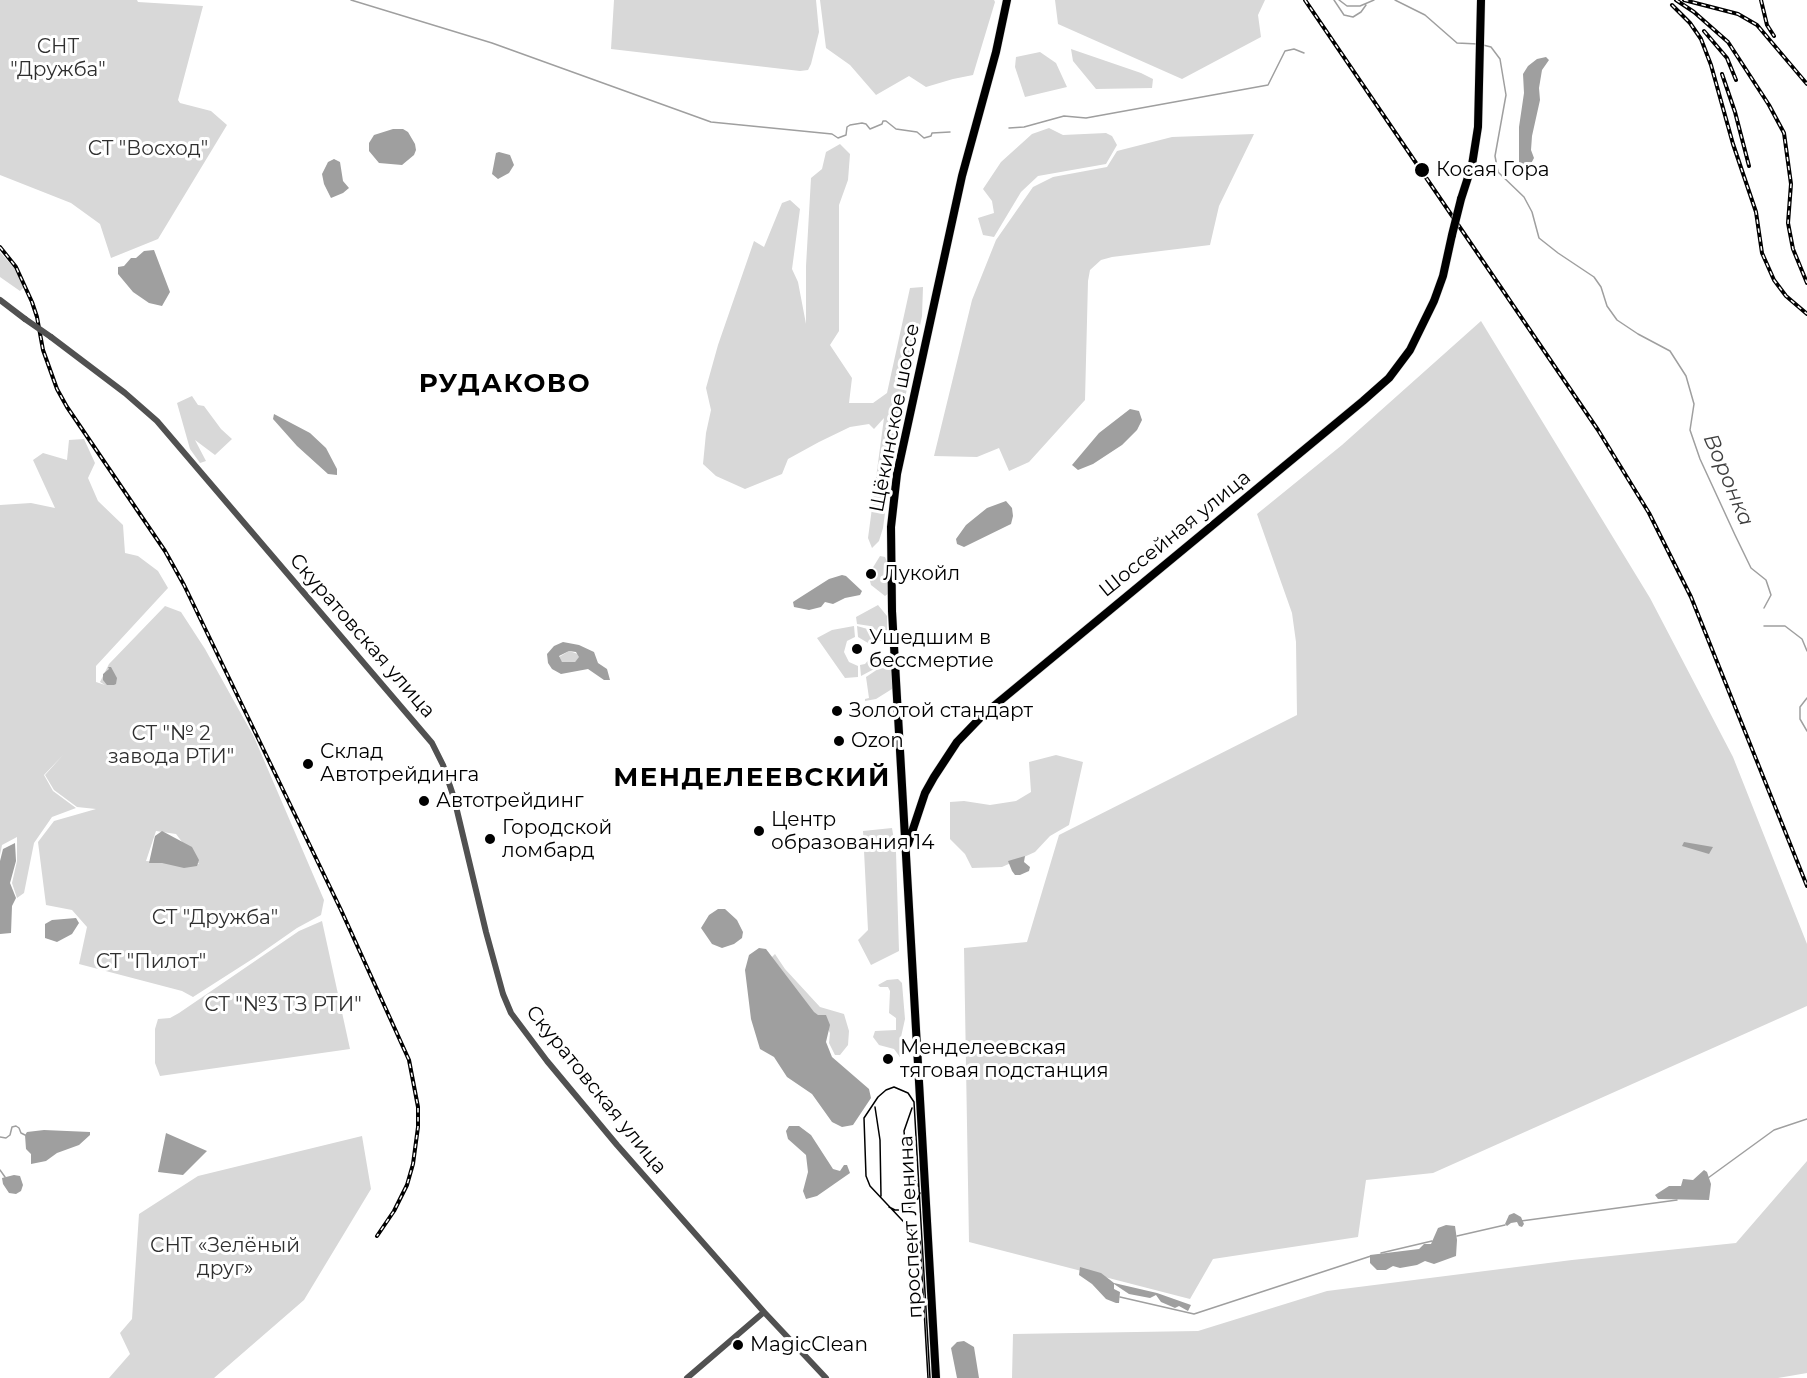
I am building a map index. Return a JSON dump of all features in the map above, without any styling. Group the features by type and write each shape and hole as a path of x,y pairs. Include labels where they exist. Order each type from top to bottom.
{"main road":[{"name":"Щёкинское шоссе","path":"906,851 890,556 893,497 962,176 996,52 1007,0"},
{"name":"Шоссейная улица","path":"906,851 933,777 957,742 983,715 1363,401 1389,378 1414,344 1443,276 1461,199 1472,165 1478,128 1481,0"},
{"name":"проспект Ленина","path":"906,851 936,1378"}],"street":[{"name":"Скуратовская улица","path":"0,300 125,393 156,421 432,743 443,765 452,792 489,942 503,994 511,1013 546,1061 617,1145 764,1312 826,1378"},
{"path":"687,1378 764,1312"}],"green space":[{"path":"0,0 137,0 138,2 203,6 178,100 180,103 211,111 227,125 158,239 111,258 100,224 71,203 0,175"},
{"path":"614,0 816,0 819,32 811,64 808,70 800,71 611,49"},
{"path":"820,0 994,0 995,2 973,75 926,87 909,76 876,95 850,65 826,48"},
{"path":"1055,0 1265,0 1258,15 1261,37 1182,79 1058,24"},
{"path":"1071,49 1141,73 1153,79 1152,88 1096,89 1073,61"},
{"path":"1040,52 1056,63 1067,87 1025,97 1015,67 1016,57"},
{"path":"1049,128 1063,135 1106,133 1112,136 1117,145 1106,164 1038,176 1021,192 994,237 983,235 978,218 994,213 992,201 983,189 1001,162 1032,134"},
{"path":"1254,134 1219,206 1210,245 1112,257 1101,260 1090,270 1085,400 1029,462 1009,471 999,448 977,457 934,456 972,300 996,240 1033,187 1053,177 1107,167 1117,151 1172,137"},
{"path":"840,144 850,154 848,180 839,205 839,331 830,345 852,378 849,403 873,403 887,393 910,288 923,287 922,316 892,461 883,528 879,541 872,548 868,538 884,418 874,429 869,424 850,427 819,442 788,459 782,474 745,489 716,476 703,464 711,410 706,388 718,345 754,241 764,247 782,203 790,200 800,209 792,269 798,282 806,324 806,266 811,178 822,169 826,152"},
{"path":"0,252 15,269 22,282 24,287 20,291 0,277"},
{"path":"1481,321 1650,598 1733,757 1807,944 1807,1006 1433,1173 1366,1180 1358,1237 1213,1259 1190,1299 969,1242 964,948 1027,942 1059,835 1297,715 1296,642 1292,613 1257,514 1342,445"},
{"path":"192,396 198,405 204,406 221,429 232,439 215,455 195,440 206,461 200,463 190,449 177,403"},
{"path":"84,439 95,463 88,478 98,501 123,525 125,553 138,556 158,571 168,588 96,666 96,682 105,685 100,682 109,664 165,606 181,612 205,649 254,737 324,900 321,915 297,928 193,997 182,991 79,964 87,927 72,910 46,905 38,842 54,821 96,809 77,807 54,790 45,775 63,755 44,775 53,791 76,808 52,817 34,843 24,893 17,898 12,883 17,861 17,837 2,845 0,855 0,505 31,503 55,508 33,460 43,453 67,460 69,440","holes":["156,831 176,834 199,864 146,861"]},
{"path":"880,556 885,557 888,564 889,593 885,596 871,585 870,581 872,569"},
{"path":"878,605 887,616 887,639 883,640 870,626 857,624 856,617"},
{"path":"854,626 855,637 847,641 844,652 849,662 858,666 858,677 845,678 817,638 832,630"},
{"path":"857,626 871,630 881,641 868,643 858,637"},
{"path":"569,651 580,657 575,662 562,662 559,657"},
{"path":"882,656 876,668 861,676 860,665 865,664 870,658"},
{"path":"890,667 893,674 892,689 876,699 865,701 869,698 866,677 878,669"},
{"path":"1056,755 1083,762 1069,825 1050,836 1035,852 1002,867 972,868 965,854 950,839 950,802 964,801 990,805 1016,801 1031,792 1029,762"},
{"path":"892,828 896,852 899,951 871,965 858,940 868,930 863,831"},
{"name":"СТ \"№3 ТЗ РТИ\"","path":"322,921 350,1049 160,1076 155,1063 155,1029 158,1019 170,1018 179,1013 299,931"},
{"path":"775,954 785,969 820,1007 844,1014 849,1031 848,1045 840,1055 835,1055 829,1043 830,1033 827,1027 819,1023 771,958"},
{"path":"898,979 902,983 905,1019 900,1057 894,1049 879,1045 873,1037 875,1031 896,1030 896,1018 889,1013 890,991 888,987 878,985 887,980"},
{"name":"СНТ «Зелёный друг»","path":"362,1136 371,1189 304,1300 214,1378 109,1378 130,1354 120,1333 132,1319 139,1214 198,1176"},
{"path":"1807,1161 1807,1373 1778,1378 1012,1378 1013,1334 1198,1331 1327,1291 1572,1260 1736,1243"}],"shaded area":[{"path":"1546,57 1549,60 1542,70 1540,100 1532,136 1531,150 1534,158 1526,173 1519,166 1519,127 1524,93 1523,74 1528,66 1537,59"},
{"path":"393,129 403,129 408,132 415,144 414,155 402,165 379,163 369,151 369,143 374,135"},
{"path":"496,153 510,155 514,165 509,173 498,179 492,174"},
{"path":"334,159 340,162 343,181 349,188 331,198 322,174 328,162"},
{"path":"154,250 170,292 162,306 149,303 133,292 118,274 118,267 124,266 131,258 136,258 144,251"},
{"path":"1130,409 1139,411 1142,420 1137,430 1122,445 1093,464 1078,470 1072,465 1099,433"},
{"path":"274,414 310,433 326,448 337,469 337,475 328,474 297,446 273,419"},
{"path":"1006,501 1012,508 1011,524 964,547 957,544 956,539 966,525 987,508"},
{"path":"842,575 862,591 860,595 845,598 833,604 825,602 821,607 809,610 794,607 793,602 829,579"},
{"path":"563,642 579,645 594,652 598,663 607,669 610,680 604,680 588,669 561,674 552,669 548,663 547,654 554,646","holes":["569,651 576,652 579,657 575,662 562,662 559,656"]},
{"path":"108,667 111,667 117,678 114,685 107,685 103,680 103,674 109,669"},
{"path":"162,831 192,847 199,860 197,866 184,868 162,863 149,863 155,836"},
{"path":"1684,842 1713,847 1709,854 1682,846"},
{"path":"15,843 16,861 10,883 16,898 12,906 11,933 0,934 0,861 3,849"},
{"path":"1025,856 1024,862 1030,867 1029,871 1015,875 1008,861"},
{"path":"718,909 725,909 737,920 743,932 742,938 722,948 712,944 701,928 709,915"},
{"path":"76,918 79,923 72,934 57,942 45,938 45,924 52,920"},
{"path":"759,948 766,949 814,1012 818,1015 826,1015 830,1025 826,1042 832,1057 869,1089 871,1098 853,1125 842,1127 832,1122 812,1094 787,1077 774,1057 760,1049 751,1019 745,970 749,955"},
{"path":"789,1126 799,1126 811,1135 833,1169 840,1171 844,1165 847,1165 850,1173 817,1196 806,1199 803,1191 808,1172 806,1155 788,1139 786,1131"},
{"path":"44,1130 90,1132 90,1135 79,1145 57,1153 46,1161 31,1164 31,1154 26,1149 25,1135 27,1132"},
{"path":"166,1133 207,1151 183,1175 158,1172"},
{"path":"1704,1170 1711,1184 1709,1200 1658,1199 1655,1195 1669,1186 1681,1186 1683,1179 1693,1180"},
{"path":"20,1176 23,1185 21,1191 16,1194 9,1193 2,1178"},
{"path":"1514,1213 1521,1217 1524,1224 1522,1227 1517,1222 1507,1226 1505,1224 1509,1215"},
{"path":"1446,1225 1455,1226 1456,1256 1434,1264 1425,1261 1400,1268 1393,1266 1386,1270 1377,1270 1370,1263 1370,1255 1419,1249 1424,1244 1431,1244 1438,1228"},
{"path":"1080,1267 1101,1273 1114,1283 1157,1293 1191,1305 1188,1311 1179,1306 1175,1308 1161,1302 1156,1295 1150,1298 1129,1294 1114,1284 1114,1289 1120,1292 1119,1303 1116,1303 1106,1299 1092,1284 1079,1275"},
{"path":"964,1341 974,1347 979,1378 957,1378 951,1348 957,1342"}],"waterway":[{"path":"351,0 492,43 711,122 832,134 838,138 846,135 847,127 850,125 862,123 870,129 882,124 883,121 896,129 917,132 924,138 931,136 932,133 950,132"},
{"path":"1334,0 1344,15 1353,17 1366,5"},
{"name":"Воронка","path":"1339,0 1347,6 1360,6 1374,0"},
{"name":"Воронка","path":"1395,0 1425,15 1457,43 1478,44"},
{"name":"Воронка","path":"1483,45 1491,47 1500,59 1506,95 1495,156 1498,172 1524,197 1532,212 1539,238 1594,277 1601,287 1607,306 1617,320 1670,351 1686,376 1694,404 1690,430 1700,459 1751,568 1766,580 1771,595 1764,608"},
{"path":"1009,128 1024,127 1064,116 1086,118 1268,85 1285,51 1294,49 1304,53"},
{"name":"Воронка","path":"1764,626 1785,626 1802,639 1807,651"},
{"name":"Воронка","path":"1807,698 1800,707 1800,719 1807,731"},
{"path":"1708,1178 1774,1130 1807,1119"},
{"path":"0,1137 6,1138 10,1135 12,1127 16,1126 25,1135"},
{"path":"0,1170 5,1177"},
{"path":"1521,1221 1677,1200"},
{"path":"1457,1236 1505,1225"},
{"path":"1381,1253 1432,1241"},
{"path":"1120,1297 1194,1314 1371,1256"}],"tram line":[{"path":"928,1378 920,1241 870,1186 866,1176 864,1118 878,1097 894,1087 908,1093 914,1102 930,1378"},
{"path":"875,1107 880,1140 881,1196"},
{"path":"912,1108 904,1131 907,1165 919,1187"},
{"path":"889,1207 895,1210 906,1210 916,1203 920,1193"}],"railway":[{"path":"1305,0 1598,430 1649,513 1691,597 1807,886"},
{"path":"1676,0 1694,12 1728,42 1769,105 1784,133 1791,184 1788,223 1793,249 1807,283"},
{"path":"1684,0 1738,14 1757,25 1807,84"},
{"path":"1761,0 1767,25 1774,36"},
{"path":"1672,5 1690,23 1701,39 1711,65 1733,144 1756,212 1762,253 1774,280 1786,296 1807,314"},
{"path":"1704,31 1727,58 1736,80"},
{"path":"1722,74 1749,166"},
{"path":"0,247 16,267 32,302 43,350 57,389 165,551 184,585 341,910 409,1060 418,1107 413,1164 407,1185 394,1211 377,1236"}],"place":[{"name":"Косая Гора","path":"1422,170"},
{"name":"Лукойл","path":"871,574"},
{"name":"Ушедшим в бессмертие","path":"857,649"},
{"name":"Золотой стандарт","path":"837,711"},
{"name":"Ozon","path":"839,741"},
{"name":"Склад Автотрейдинга","path":"308,764"},
{"name":"Автотрейдинг","path":"424,801"},
{"name":"Центр образования 14","path":"759,831"},
{"name":"Городской ломбард","path":"490,839"},
{"name":"Менделеевская тяговая подстанция","path":"888,1059"},
{"name":"MagicClean","path":"738,1345"}],"district":[{"name":"РУДАКОВО","path":"505,384"},
{"name":"МЕНДЕЛЕЕВСКИЙ","path":"752,778"}],"park label":[{"name":"СНТ \"Дружба\"","path":"58,58"},
{"name":"СТ \"Восход\"","path":"148,149"},
{"name":"СТ \"№ 2 завода РТИ\"","path":"171,746"},
{"name":"СТ \"Дружба\"","path":"215,918"},
{"name":"СТ \"Пилот\"","path":"151,962"}]}
